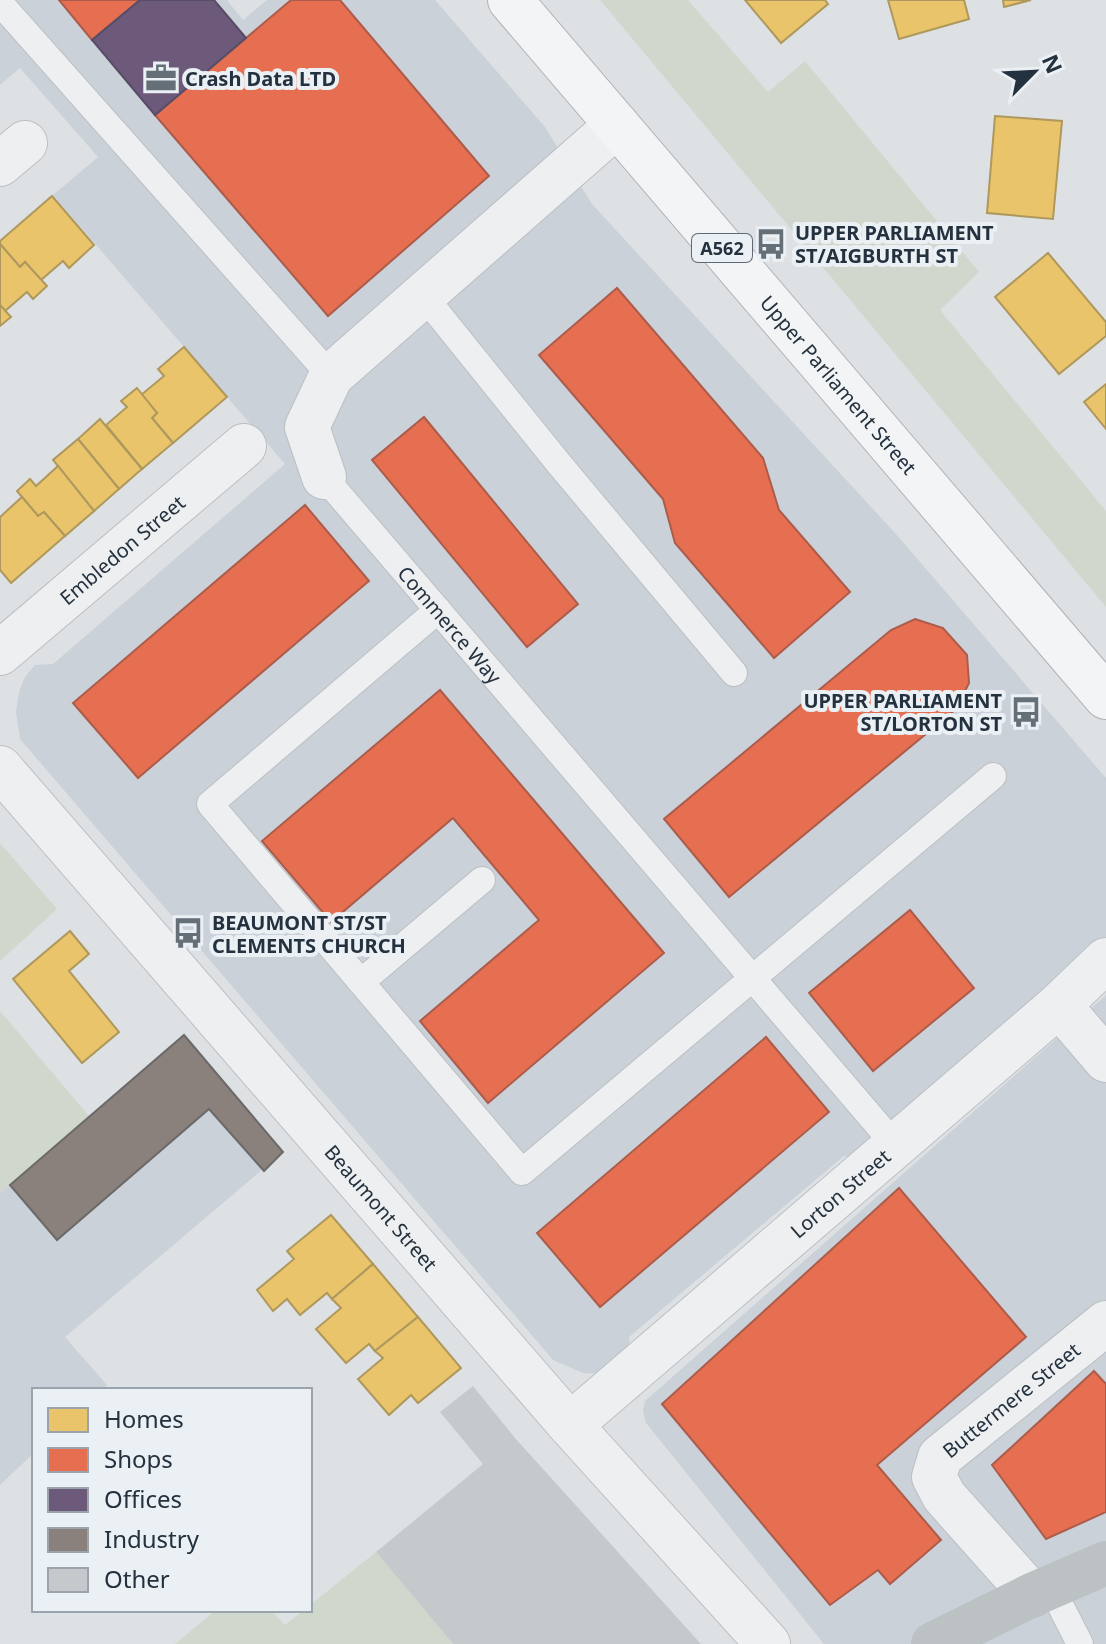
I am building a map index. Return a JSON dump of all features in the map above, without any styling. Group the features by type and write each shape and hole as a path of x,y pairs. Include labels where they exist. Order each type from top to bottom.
{"highway":[{"name":"Upper Parliament Street","path":"510,0 1106,697"}],"main road":[{"path":"933,1644 1106,1563"}],"street":[{"name":"Commerce Way","path":"324,477 307,427 331,376 617,125"},
{"name":"Embledon Street","path":"0,653 244,446"},
{"name":"Beaumont Street","path":"0,768 570,1425 768,1644"},
{"name":"Lorton Street","path":"570,1425 1059,1005 1106,960"},
{"path":"1059,1005 1106,1060"},
{"name":"Buttermere Street","path":"1041,1591 944,1496 934,1477 940,1457 1106,1323"}],"lane":[{"path":"0,3 331,376"},
{"path":"423,295 734,673"},
{"name":"Commerce Way","path":"324,477 895,1145"},
{"path":"438,610 210,804 522,1172 993,776"},
{"path":"361,982 482,880"},
{"path":"1041,1591 1080,1644"}],"shaded area":[{"path":"0,0 227,0 243,20 267,0 435,0 545,127 592,204 896,534 1106,778 1106,937 918,1101 865,1159 844,1156 629,1337 631,1362 602,1374 583,1373 553,1360 20,739 16,712 19,692 25,677 35,665 53,664 285,464 53,195 98,157 20,68 0,85"},
{"path":"600,0 688,0 768,92 805,61 979,272 940,310 1106,511 1106,607"},
{"path":"0,843 57,909 0,961"},
{"path":"1106,995 1106,1644 824,1644 646,1423 643,1411 645,1401"},
{"path":"0,1011 89,1116 0,1193"},
{"path":"184,1035 283,1152 65,1337 107,1385 103,1388 32,1388 32,1455 0,1485 0,1193"},
{"path":"376,1552 453,1644 175,1644 214,1612 273,1612 285,1625 301,1612 312,1612 312,1603"}],"building: Homes":[{"path":"745,0 825,0 828,4 781,43"},
{"path":"888,0 964,0 969,19 899,39"},
{"path":"1003,0 1031,0 1004,7"},
{"path":"995,116 1062,121 1053,219 987,213"},
{"path":"52,196 94,245 69,268 63,261 41,280 25,262 20,267 0,241"},
{"path":"0,244 20,267 25,262 47,286 33,299 27,292 5,311 0,305"},
{"path":"1048,253 1106,322 1106,336 1059,374 995,297"},
{"path":"0,305 11,317 0,326"},
{"path":"184,347 227,397 173,443 152,418 157,413 141,395 164,376 158,369"},
{"path":"1106,384 1106,429 1084,402"},
{"path":"137,388 157,413 152,418 173,443 142,469 106,425 127,407 121,401"},
{"path":"100,419 142,469 119,489 78,439"},
{"path":"78,439 119,489 94,511 53,460"},
{"path":"58,466 94,511 65,536 44,512 38,516 17,491 30,479 36,486"},
{"path":"22,497 38,516 44,512 65,536 11,583 0,570 0,517"},
{"path":"70,931 89,954 69,971 119,1032 82,1063 13,979"},
{"path":"331,1215 373,1264 332,1299 327,1293 300,1315 287,1299 273,1311 257,1290 294,1259 287,1251"},
{"path":"373,1264 418,1317 375,1351 369,1344 346,1363 316,1329 341,1308 332,1299"},
{"path":"418,1317 461,1368 418,1403 411,1395 389,1415 358,1379 383,1358 375,1351"}],"building: Shops":[{"path":"59,0 140,0 92,40"},
{"path":"291,0 340,0 489,176 328,316 155,115"},
{"path":"617,288 763,458 779,510 850,592 774,658 675,543 663,499 539,355"},
{"path":"424,417 578,604 527,647 372,460"},
{"path":"305,505 369,581 138,778 73,703"},
{"path":"915,619 943,628 967,655 969,683 956,709 729,897 664,819 891,630"},
{"path":"440,690 664,953 488,1103 420,1021 539,920 453,818 331,922 262,841"},
{"path":"910,910 974,988 873,1071 809,993"},
{"path":"766,1037 829,1112 600,1307 537,1233"},
{"path":"899,1188 1026,1337 877,1465 941,1540 890,1584 878,1570 830,1605 662,1404"},
{"path":"1094,1371 1106,1384 1106,1512 1046,1539 992,1465"}],"building: Offices":[{"name":"Crash Data LTD","path":"140,0 214,0 246,38 155,115 92,40"}],"building: Industry":[{"path":"184,1035 283,1152 264,1171 209,1109 57,1240 10,1185"}],"building: Other":[{"path":"473,1386 515,1438 701,1644 453,1644 376,1552 483,1464 440,1412"}],"place":[{"name":"Crash Data LTD","path":"161,78"},
{"name":"UPPER PARLIAMENT ST/AIGBURTH ST","path":"771,244"},
{"name":"UPPER PARLIAMENT ST/LORTON ST","path":"1026,712"},
{"name":"BEAUMONT ST/ST CLEMENTS CHURCH","path":"188,933"}]}
